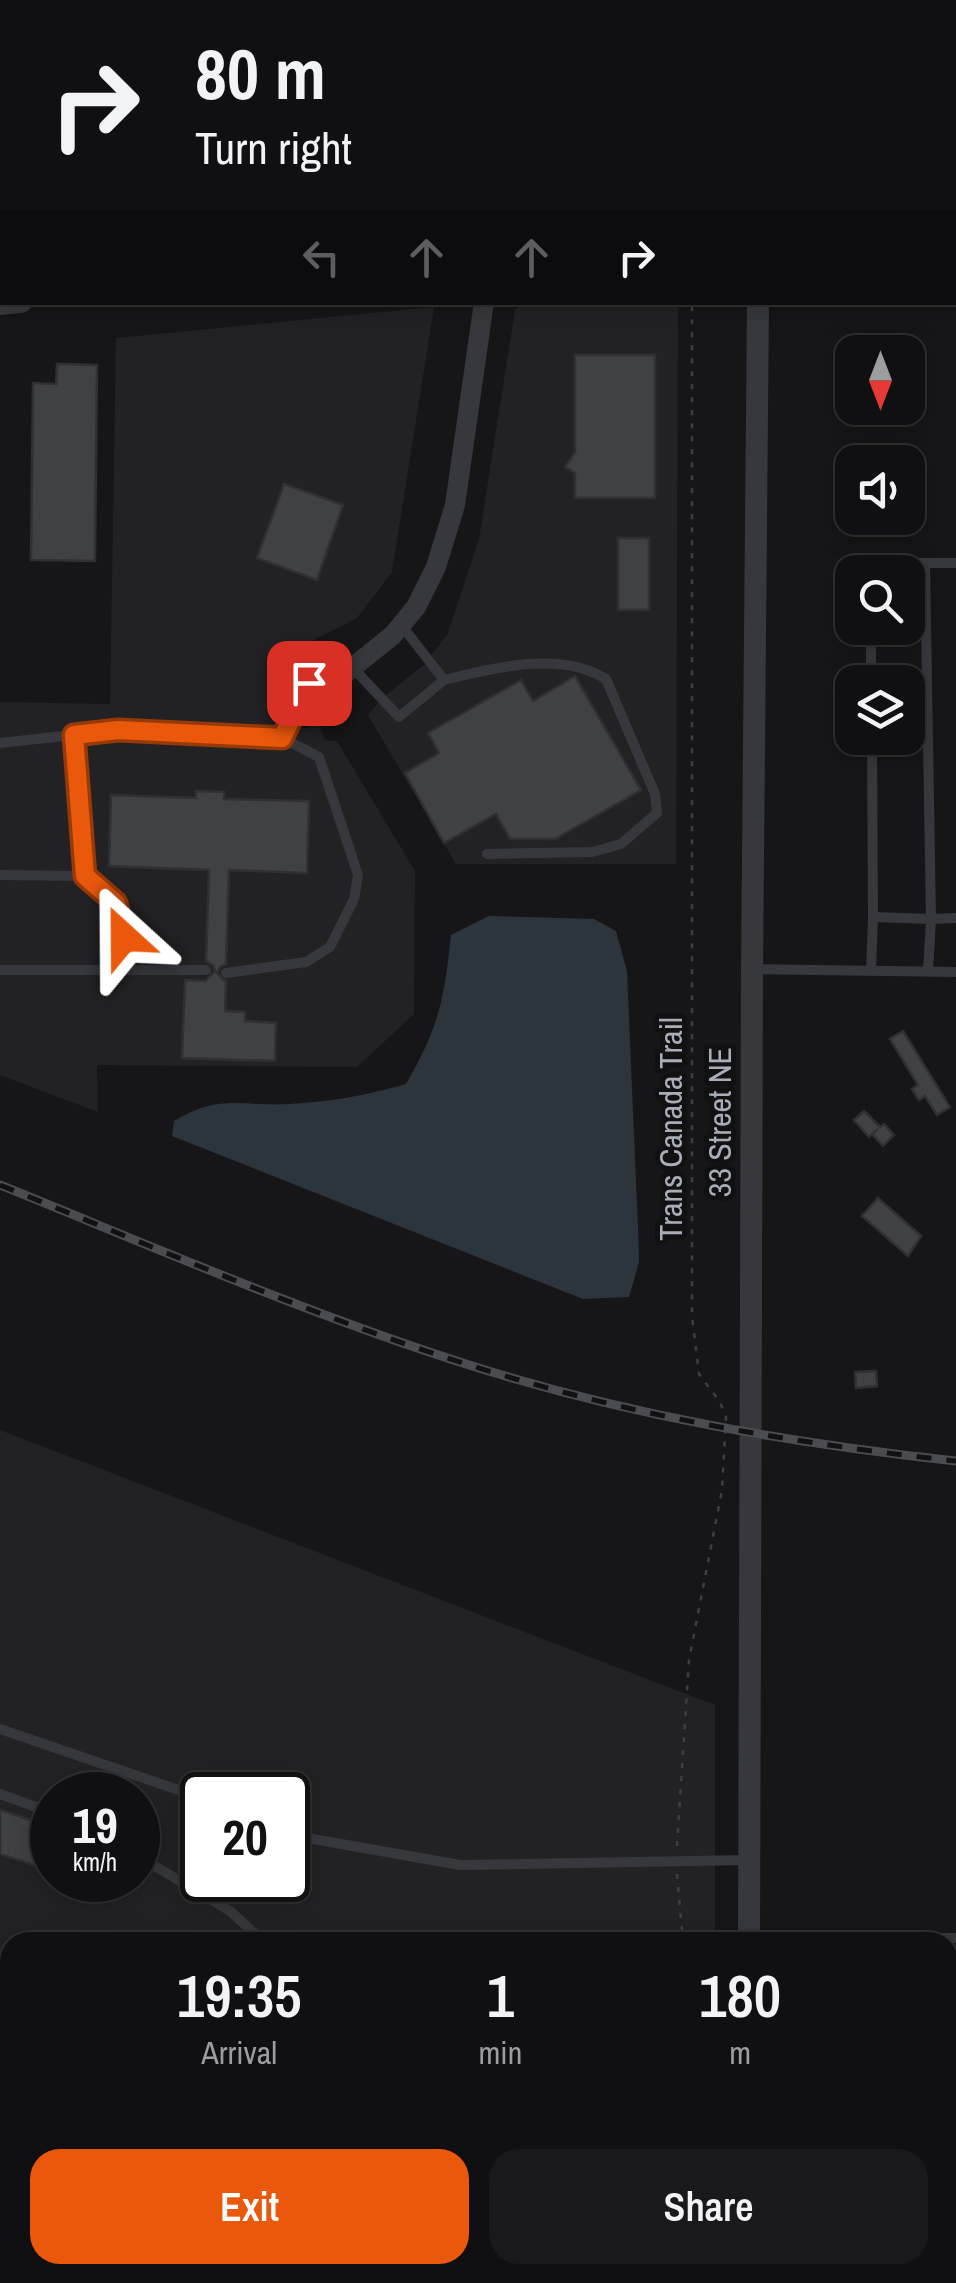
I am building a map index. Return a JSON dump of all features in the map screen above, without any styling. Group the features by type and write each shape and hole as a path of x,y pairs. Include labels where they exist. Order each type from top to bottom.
{"street":[{"path":"309,683 342,676 354,669 401,625 416,606 436,567 455,505 484,305"},
{"name":"33 Street NE","path":"749,1932 758,305"}],"lane":[{"path":"928,972 931,918 925,563 956,563"},
{"path":"401,625 444,680"},
{"path":"354,669 399,717 444,680 502,667 561,664 590,669 606,679 655,794 657,813 622,844 592,852 487,854"},
{"path":"282,738 309,683"},
{"path":"0,743 118,730 282,738 319,758 358,876 354,899 330,947 306,962 226,973"},
{"path":"74,735 85,876"},
{"path":"871,971 872,755"},
{"path":"0,875 85,876 116,903 132,970"},
{"path":"873,918 956,918"},
{"path":"752,969 956,972"},
{"path":"0,970 206,970"},
{"path":"0,1729 180,1790"},
{"path":"0,1794 30,1805"},
{"path":"310,1838 460,1865 749,1860"},
{"path":"160,1869 230,1911 253,1932"}],"path":[{"name":"Trans Canada Trail","path":"682,1932 677,1860 688,1660 722,1490 726,1417 699,1374 692,1316 692,305"}],"shaded area":[{"path":"521,305 678,305 676,864 456,864 368,715 381,699 426,663 448,633 479,539 515,310"},
{"path":"434,307 392,572 357,618 286,654 272,677 284,720 306,729 319,722 325,740 337,741 415,871 414,1014 357,1067 97,1065 98,1112 0,1075 0,702 110,704 116,338"},
{"path":"489,916 594,919 616,931 627,971 638,1228 639,1262 629,1297 583,1299 172,1136 174,1121 218,1104 319,1102 406,1084 438,1012 451,935"},
{"path":"0,1430 715,1705 715,1932 0,1932"}],"building":[{"path":"575,355 655,355 655,498 575,498 575,473 565,467 575,452"},
{"path":"57,364 97,365 95,561 31,560 33,383 56,384"},
{"path":"284,484 343,505 317,580 257,558"},
{"path":"618,538 649,538 649,610 618,610"},
{"path":"575,676 641,790 555,839 510,839 496,814 444,843 405,773 439,753 428,733 521,680 533,701"},
{"path":"196,791 224,792 224,799 309,801 307,873 229,870 226,964 217,973 226,982 225,1011 245,1012 245,1021 276,1023 275,1061 182,1058 185,980 205,981 215,971 206,961 209,870 109,866 111,795 196,798"},
{"path":"903,1031 950,1107 937,1115 925,1096 919,1100 912,1089 918,1085 890,1039"},
{"path":"864,1111 894,1135 883,1146 854,1120"},
{"path":"878,1198 921,1236 908,1256 862,1216"},
{"path":"876,1371 877,1386 856,1388 855,1372"},
{"path":"0,1810 30,1820 30,1864 0,1854"}],"railway":[{"path":"0,1185 348,1324 526,1382 709,1425 956,1461"}],"route":[{"path":"124,937 116,903 85,876 74,735 118,730 282,738 309,683"}]}
